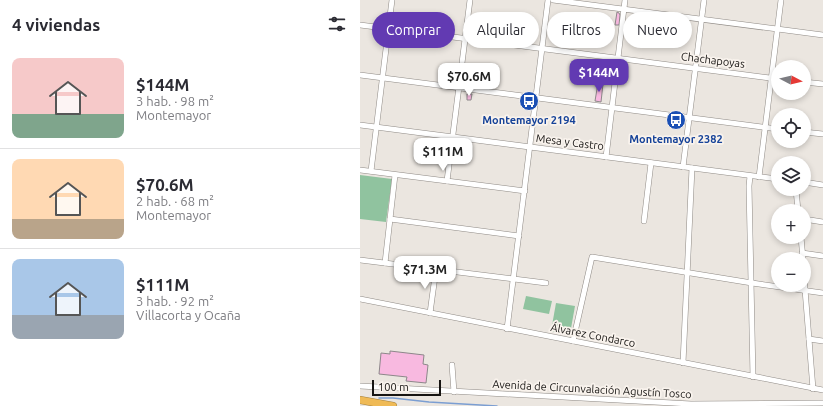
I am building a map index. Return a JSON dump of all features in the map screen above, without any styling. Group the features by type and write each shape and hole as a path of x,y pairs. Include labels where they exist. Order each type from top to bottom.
{"highway":[{"path":"360,400 393,406"}],"street":[{"path":"390,12 392,0"},
{"path":"468,12 470,0"},
{"path":"508,329 518,236 525,191 548,0"},
{"path":"553,0 823,35"},
{"path":"606,157 625,0"},
{"path":"682,167 704,0"},
{"path":"774,60 781,0"},
{"name":"Chachapoyas","path":"360,25 372,26"},
{"path":"371,172 386,48"},
{"path":"447,181 464,48"},
{"name":"Chachapoyas","path":"539,48 771,78"},
{"path":"360,75 771,128"},
{"path":"811,83 823,84"},
{"path":"759,177 771,85"},
{"name":"Mesa y Castro","path":"360,125 771,178"},
{"path":"811,133 823,134"},
{"path":"644,221 651,163"},
{"path":"683,363 692,168"},
{"path":"360,170 525,191"},
{"path":"385,263 395,175"},
{"path":"750,176 753,377"},
{"path":"811,183 823,185"},
{"path":"390,219 518,236"},
{"path":"811,220 823,222"},
{"path":"811,254 823,256"},
{"path":"573,341 592,257 771,286"},
{"path":"360,260 546,283"},
{"path":"430,313 436,269"},
{"path":"811,291 823,292"},
{"path":"805,292 813,389"},
{"name":"Álvarez Condarco","path":"360,299 823,390"},
{"path":"809,339 823,341"},
{"path":"452,365 454,392"},
{"name":"Avenida de Circunvalación Agustín Tosco","path":"360,386 690,404 823,403"}],"green space":[{"path":"360,175 392,179 386,222 360,219"},
{"path":"526,296 552,301 549,314 523,309"},
{"path":"556,303 575,306 570,334 551,331"}],"building":[{"path":"617,12 620,15 619,25 615,25"},
{"path":"598,83 603,84 601,102 595,101"},
{"path":"467,94 472,94 471,100 467,100"},
{"path":"390,351 424,355 423,364 428,365 426,383 406,381 407,377 379,374 381,353 390,354"}],"waterway":[{"path":"379,398 497,406"}],"place":[{"name":"Montemayor 2194","path":"529,101"},
{"name":"Montemayor 2382","path":"676,120"}]}
